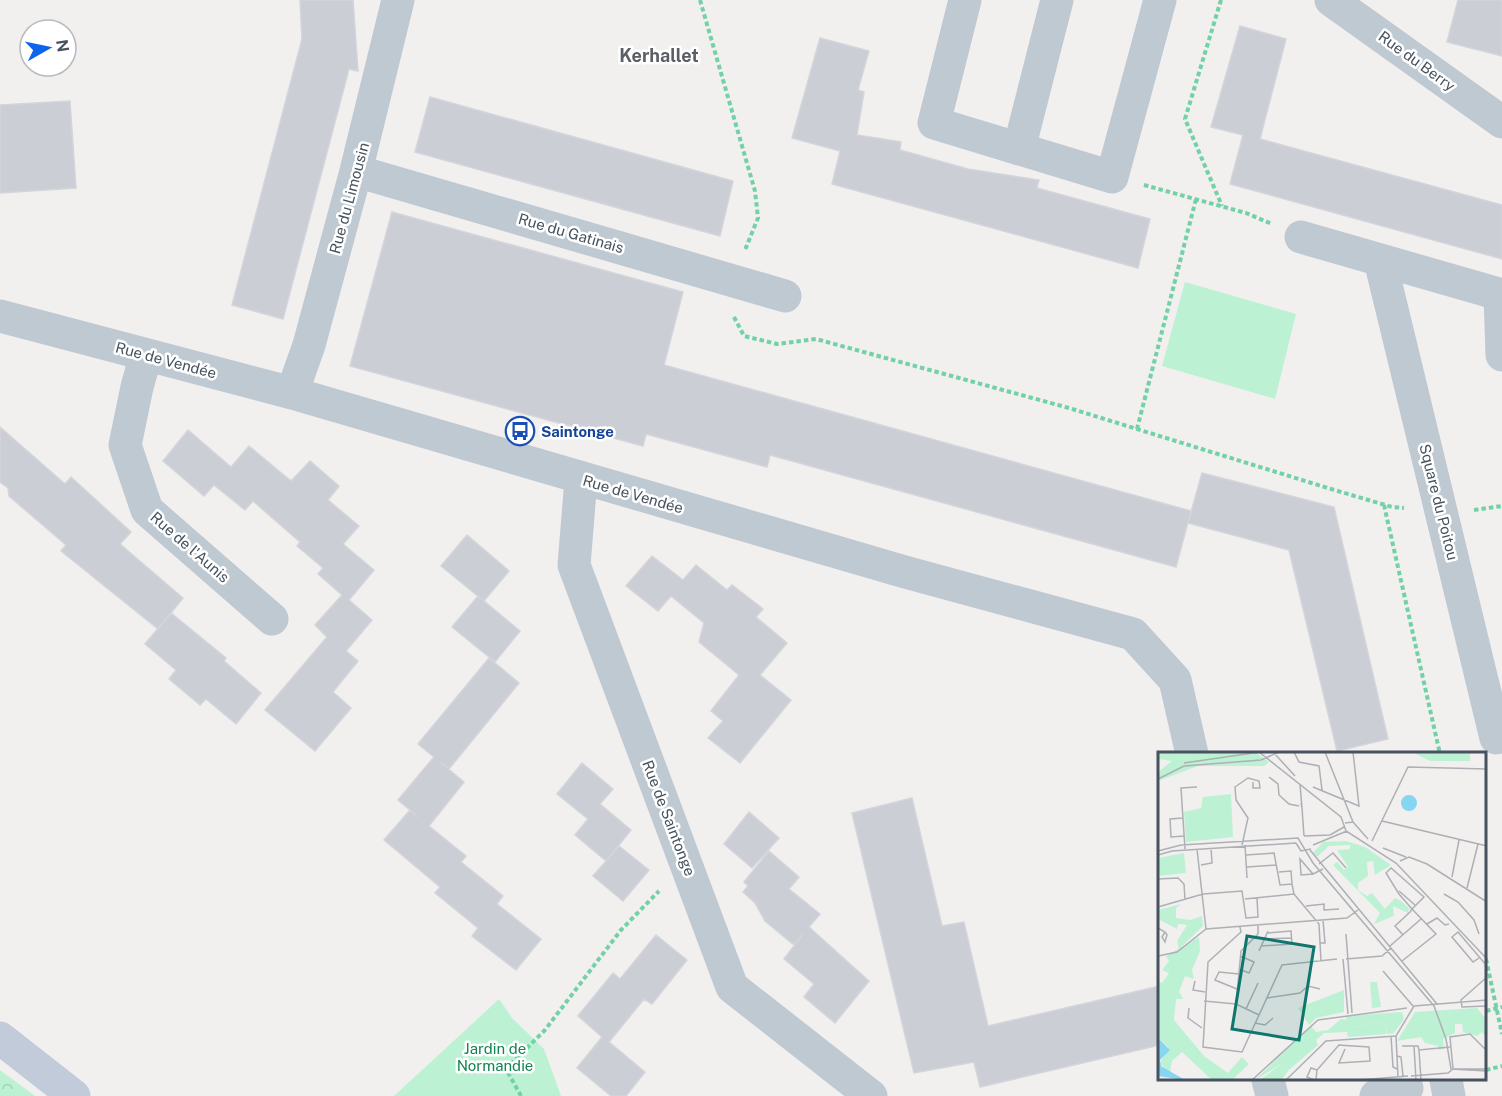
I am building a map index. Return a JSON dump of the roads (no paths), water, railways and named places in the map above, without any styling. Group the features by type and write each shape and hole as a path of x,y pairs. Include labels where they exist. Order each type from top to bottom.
{"street":[{"path":"398,0 407,0"},
{"name":"Rue du Limousin","path":"292,393 309,345 356,171 398,0"},
{"path":"965,0 934,123 1112,177 1160,0"},
{"path":"1020,149 1057,0"},
{"name":"Rue du Berry","path":"1331,0 1502,122"},
{"name":"Rue du Gatinais","path":"356,171 785,296"},
{"path":"1301,237 1501,295 1502,355"},
{"name":"Square du Poitou","path":"1380,260 1496,738 1502,736"},
{"name":"Rue de Vendée","path":"0,316 292,393 905,572 1133,634 1175,680 1192,752"},
{"name":"Rue de l'Aunis","path":"146,355 125,445 147,510 272,619"},
{"name":"Rue de Saintonge","path":"581,479 574,565 732,987 871,1096"},
{"path":"0,1038 74,1096"},
{"path":"1268,1081 1272,1096"},
{"path":"1446,1081 1449,1096"}],"place":[{"name":"Saintonge","path":"520,431"}],"district":[{"name":"Kerhallet","path":"659,55"}],"park label":[{"name":"Jardin de Normandie","path":"495,1056"}]}
